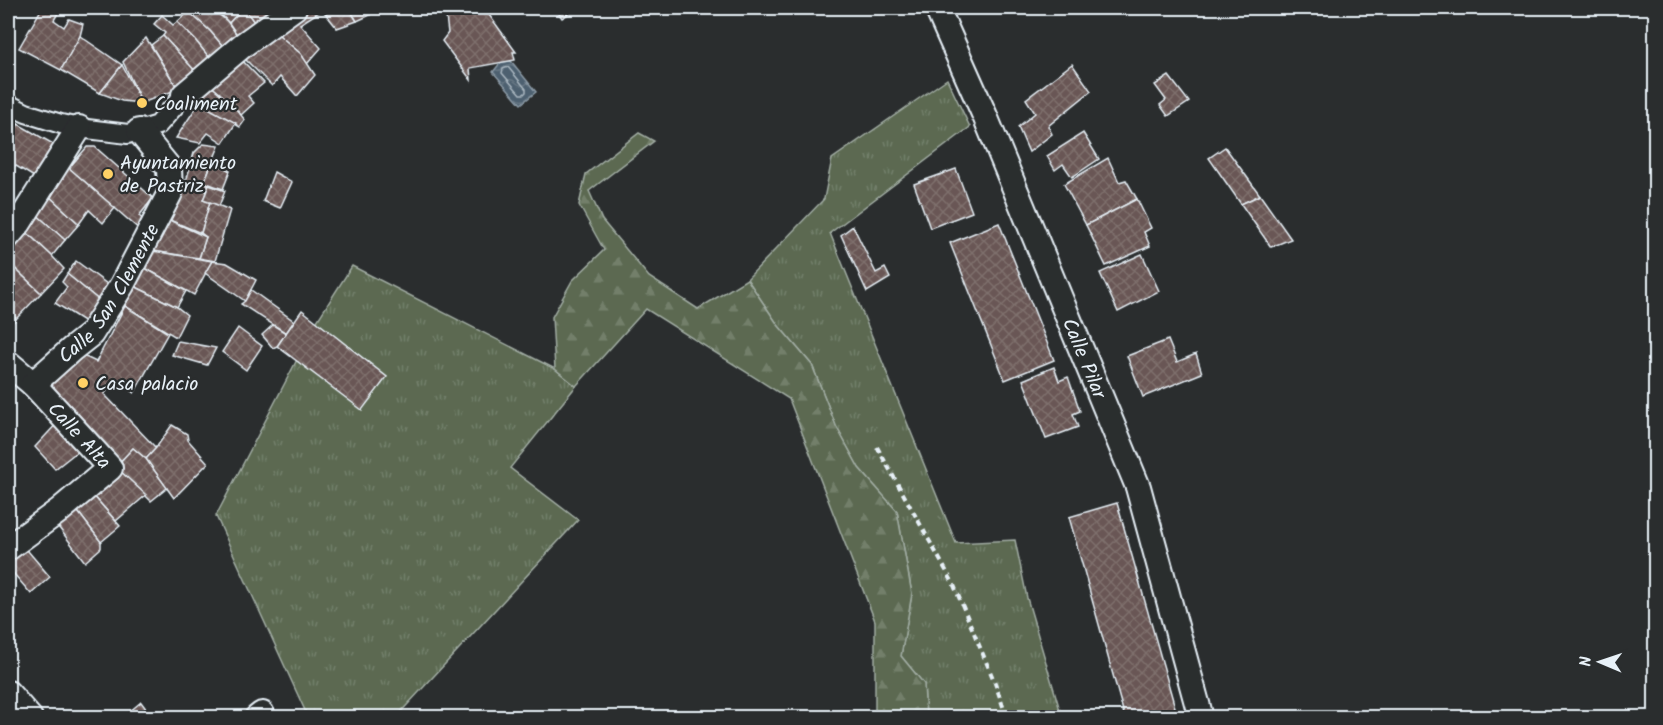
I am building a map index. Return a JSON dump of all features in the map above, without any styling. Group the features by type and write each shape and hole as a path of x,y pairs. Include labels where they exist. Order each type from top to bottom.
{"street":[{"path":"8,105 26,113 79,128 128,134 158,125 184,94 243,45 294,8"},
{"name":"Calle Pilar","path":"937,8 978,98 1138,487 1201,717"},
{"path":"8,236 19,223 79,128"},
{"name":"Calle San Clemente","path":"33,384 72,348 92,334 122,285 170,193 169,168 139,131"},
{"name":"Calle Alta","path":"8,363 33,384 110,468 60,510 8,548"},
{"path":"8,693 30,717"}],"path":[{"path":"877,447 953,583 1007,717"}],"green space":[{"path":"947,79 970,127 830,233 956,543 1015,540 1027,598 1062,717 926,717 924,684 901,656 912,594 897,511 859,468 836,426 812,365 778,325 747,279 824,199 832,159"},
{"path":"639,133 654,141 589,191 602,220 649,277 698,309 747,279 778,325 812,365 836,426 859,468 897,511 912,594 901,656 924,684 926,717 875,717 875,621 789,399 646,309 576,386 555,369 552,317 572,281 604,250 579,205 586,174"},
{"path":"352,266 555,369 576,386 510,468 578,520 396,717 308,717 216,516 317,321"}],"water":[{"path":"511,61 536,92 521,104 493,72 501,62"}],"building":[{"path":"42,8 61,8 54,20 64,27 69,19 83,24 80,36 61,70 19,48"},
{"path":"194,8 211,8 227,21 240,39 227,51 189,12"},
{"path":"215,8 243,8 229,23"},
{"path":"243,8 257,26 240,39 229,23"},
{"path":"244,8 273,8 276,11 257,26"},
{"path":"302,8 321,8 322,10 300,24 321,48 307,64 301,54 273,30"},
{"path":"321,8 349,8 357,21 337,28"},
{"path":"349,8 368,8 370,15 357,21"},
{"path":"445,8 484,8 516,52 513,52 515,60 470,68 471,80 442,41 448,33"},
{"path":"555,8 575,8 576,9 562,18"},
{"path":"189,12 227,51 213,62 177,22"},
{"path":"162,15 173,25 177,22 213,62 197,73 163,36 165,33 154,24"},
{"path":"273,30 301,54 315,75 297,96 280,77 272,86 242,56"},
{"path":"80,36 122,65 100,93 61,70"},
{"path":"163,36 197,73 178,89 151,45"},
{"path":"146,38 178,89 142,103 123,62"},
{"path":"240,58 264,83 248,96 254,103 241,115 209,84"},
{"path":"1072,64 1091,91 1048,126 1052,134 1029,152 1018,127 1035,113 1026,99"},
{"path":"122,65 142,103 122,101 100,93"},
{"path":"1169,76 1189,102 1168,116 1160,105 1166,100 1155,85"},
{"path":"209,84 231,103 245,120 240,127 199,103"},
{"path":"199,103 236,123 223,143 208,133 200,143 176,138"},
{"path":"8,119 18,124 8,146"},
{"path":"18,124 55,145 34,177 8,161 8,146"},
{"path":"1083,133 1099,159 1072,177 1063,164 1055,170 1047,156"},
{"path":"203,144 219,146 204,182 209,185 203,200 210,202 201,233 167,219 187,178 194,153"},
{"path":"87,147 95,147 153,198 139,216 145,221 140,230 69,168"},
{"path":"1225,147 1260,195 1241,204 1209,158"},
{"path":"1108,158 1119,182 1126,180 1137,199 1086,225 1064,184"},
{"path":"8,161 13,165 10,171 8,169"},
{"path":"213,161 230,171 223,189 204,182"},
{"path":"69,168 115,208 103,223 89,210 79,224 48,195"},
{"path":"956,169 972,212 930,228 914,184"},
{"path":"274,172 292,182 280,208 263,201"},
{"path":"209,185 225,191 219,206 203,200"},
{"path":"48,195 79,224 65,240 35,213"},
{"path":"1260,195 1291,239 1271,247 1241,204"},
{"path":"1137,199 1151,228 1144,232 1150,246 1106,266 1086,225"},
{"path":"210,202 230,210 215,261 199,258 206,237 201,233"},
{"path":"8,203 21,212 8,224"},
{"path":"35,213 65,240 52,256 22,228"},
{"path":"167,219 206,237 199,258 153,251"},
{"path":"999,223 1054,360 1005,380 950,243"},
{"path":"853,226 876,273 885,268 890,278 867,292 841,235"},
{"path":"22,228 64,269 41,293 8,262 8,244"},
{"path":"153,251 212,261 194,295 143,267"},
{"path":"1142,254 1159,291 1118,312 1100,273"},
{"path":"76,261 111,287 101,302 67,274"},
{"path":"212,261 227,263 256,280 245,301 205,273"},
{"path":"8,262 41,293 16,319 8,310"},
{"path":"143,267 186,291 177,307 132,285"},
{"path":"67,274 101,302 85,322 55,303 67,287 62,282"},
{"path":"134,286 177,307 187,315 176,337 125,306"},
{"path":"251,290 294,321 286,333 241,304"},
{"name":"Casa palacio","path":"125,306 168,333 134,393 118,380 104,394 156,448 146,459 133,448 118,464 48,385 77,353 96,362"},
{"path":"8,310 16,319 8,328"},
{"path":"302,310 387,377 362,410 277,346"},
{"path":"273,325 286,333 273,348 262,335"},
{"path":"238,328 262,346 246,370 222,352"},
{"path":"1168,340 1177,362 1196,354 1202,373 1143,397 1127,356"},
{"path":"178,341 216,348 207,365 172,355"},
{"path":"1054,367 1059,381 1068,377 1080,411 1073,414 1078,427 1046,439 1023,380"},
{"path":"59,421 83,447 55,469 35,447"},
{"path":"172,425 187,434 188,440 208,463 174,498 146,459"},
{"path":"133,448 146,459 167,488 151,501 118,469 118,464"},
{"path":"118,469 146,495 116,521 92,494"},
{"path":"92,494 120,526 101,542 75,508"},
{"path":"1117,503 1178,718 1125,718 1069,517"},
{"path":"75,508 101,542 101,548 85,562 56,524"},
{"path":"22,544 50,577 31,594 8,567 8,556"},
{"path":"141,702 153,718 122,718"}],"place":[{"name":"Coaliment","path":"142,103"},
{"name":"Ayuntamiento de Pastriz","path":"108,174"},
{"name":"Casa palacio","path":"83,383"}]}
